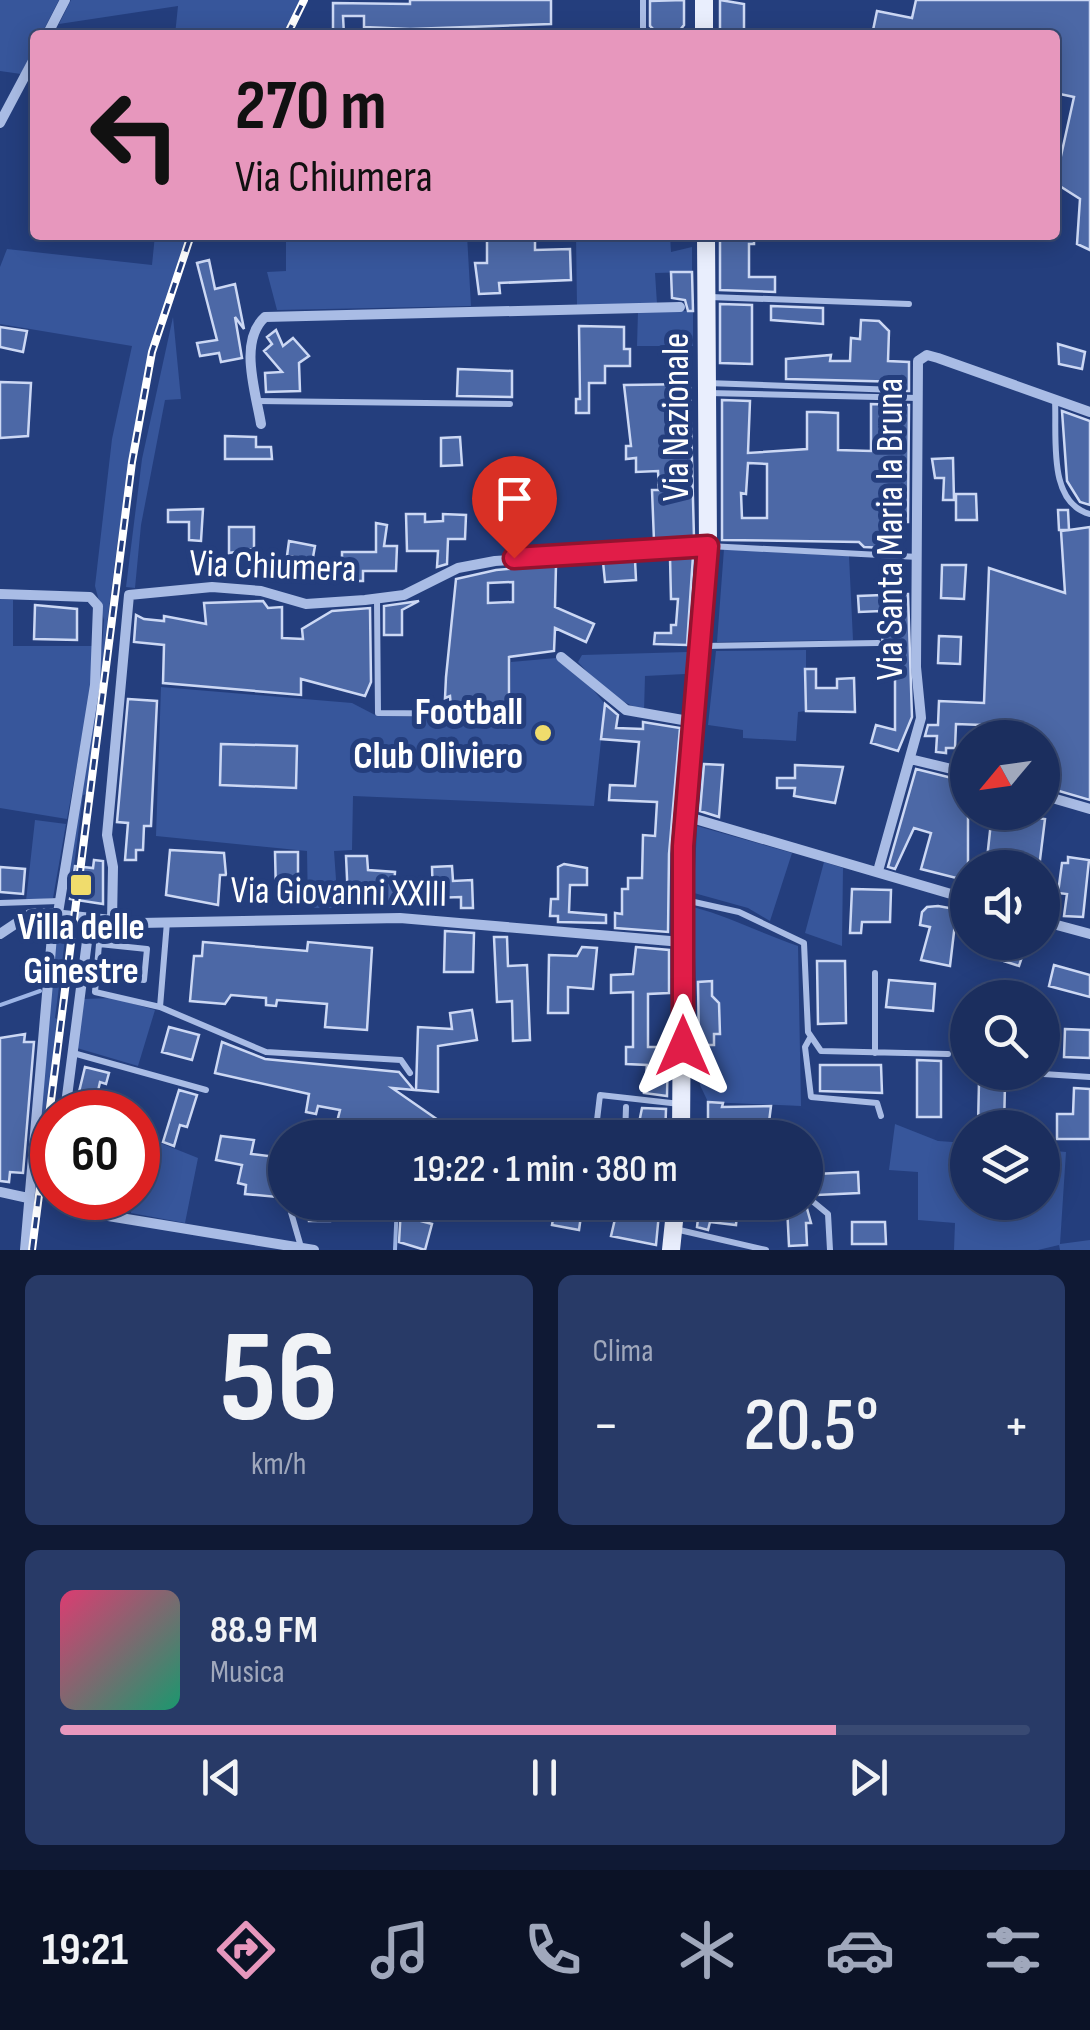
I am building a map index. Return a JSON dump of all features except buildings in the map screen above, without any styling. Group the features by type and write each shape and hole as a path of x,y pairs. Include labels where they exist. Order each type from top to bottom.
{"main road":[{"path":"704,0 704,30"},
{"name":"Via Nazionale","path":"681,1120 682,900 708,546 702,303 706,240"},
{"path":"671,1250 672,1220"}],"street":[{"path":"50,30 65,0"},
{"path":"0,122 4,108 30,65"},
{"path":"261,424 251,350 257,324 272,315 680,307"},
{"name":"Via Santa Maria la Bruna","path":"878,872 922,718 916,667 918,361 927,355 1090,412"},
{"name":"Via Chiumera","path":"112,921 113,867 107,835 129,595 212,587 260,591 306,604 404,596 458,568 494,561 708,546"},
{"path":"0,594 95,600 100,622 95,684 57,909 25,1250"},
{"path":"561,657 626,710 695,722"},
{"path":"910,759 950,769"},
{"path":"1060,800 1090,809"},
{"path":"686,816 950,894"},
{"name":"Via Giovanni XXIII","path":"0,934 30,914 57,909 112,921 400,918 682,942"},
{"path":"69,1090 90,918"},
{"path":"1060,926 1090,934"},
{"path":"0,1192 28,1198"},
{"path":"132,1220 314,1250"}],"lane":[{"path":"643,0 646,30"},
{"path":"702,303 909,304"},
{"path":"707,388 896,390"},
{"path":"707,388 918,398"},
{"path":"1054,399 1062,494 1076,510 1090,514"},
{"path":"258,401 510,404"},
{"path":"708,546 918,557"},
{"path":"377,598 378,713 482,714"},
{"path":"702,646 878,643"},
{"path":"682,900 739,912 804,943 810,1038 805,1047 811,1097 865,1099 876,1103 881,1116"},
{"path":"0,903 57,909"},
{"path":"160,1007 167,922"},
{"path":"96,975 144,980 146,948 99,944 96,975 95,992 160,1007 266,1052 401,1060 410,1073"},
{"path":"874,974 875,1053"},
{"path":"810,1038 826,1052 948,1054"},
{"path":"73,1053 206,1090"},
{"path":"1060,1075 1090,1077"},
{"path":"596,1120 600,1095 682,1104"},
{"path":"626,1107 626,1120"},
{"path":"823,1210 828,1214 830,1250"},
{"path":"293,1220 301,1248"},
{"path":"674,1229 766,1250"}],"shaded area":[{"path":"0,0 59,0 44,30 30,30 30,57 21,74 0,71"},
{"path":"71,0 301,0 286,30 176,30 178,6 59,24"},
{"path":"154,240 185,240 165,303 134,441 112,582 87,794 83,795 74,866 65,884 102,646 104,620 95,586 112,439 132,346 0,324 0,267 7,249 152,265"},
{"path":"286,240 467,240 471,306 277,310 267,272 286,271"},
{"path":"576,240 670,240 671,252 692,247 692,272 655,273 657,304 577,306"},
{"path":"638,311 693,311 693,346 637,346"},
{"path":"173,317 181,399 165,400 141,525 135,588 126,587 142,459"},
{"path":"724,549 849,556 853,640 717,642"},
{"path":"0,599 13,600 13,646 94,646 91,688 67,819 0,808"},
{"path":"806,650 806,711 798,712 796,741 743,738 743,730 708,725 716,651"},
{"path":"688,652 685,674 645,676 644,712 607,693 578,662 582,655"},
{"path":"556,658 576,669 605,704 594,806 353,796 352,850 334,851 338,908 308,908 307,851 156,836 161,687 352,703 377,716 483,718 484,711 510,712 511,662"},
{"path":"35,820 66,824 53,898 26,901"},
{"path":"697,826 792,853 770,921 748,908 694,893"},
{"path":"824,862 843,868 842,946 805,933"},
{"path":"693,907 798,946 801,1106 708,1102 700,1085"},
{"path":"56,923 67,923 50,1090 41,1090"},
{"path":"113,998 155,1010 138,1066 77,1048 84,999"},
{"path":"895,1124 950,1142 950,1220 1060,1220 1060,1151 1066,1152 1060,1244 1090,1240 1090,1250 1060,1250 1059,1245 1038,1250 954,1250 955,1223 918,1220 918,1172 889,1170"},
{"path":"160,1143 198,1158 185,1223 160,1218"}],"waterway":[{"path":"0,1005 40,991"},
{"path":"395,1250 396,1220"}],"railway":[{"path":"289,30 304,0"},
{"path":"32,1250 132,462 152,352 189,240"}],"place":[{"name":"Football Club Oliviero","path":"543,733"},
{"name":"Villa delle Ginestre","path":"81,885"}],"route":[{"path":"514,558 708,546 683,846 683,1046"}]}
